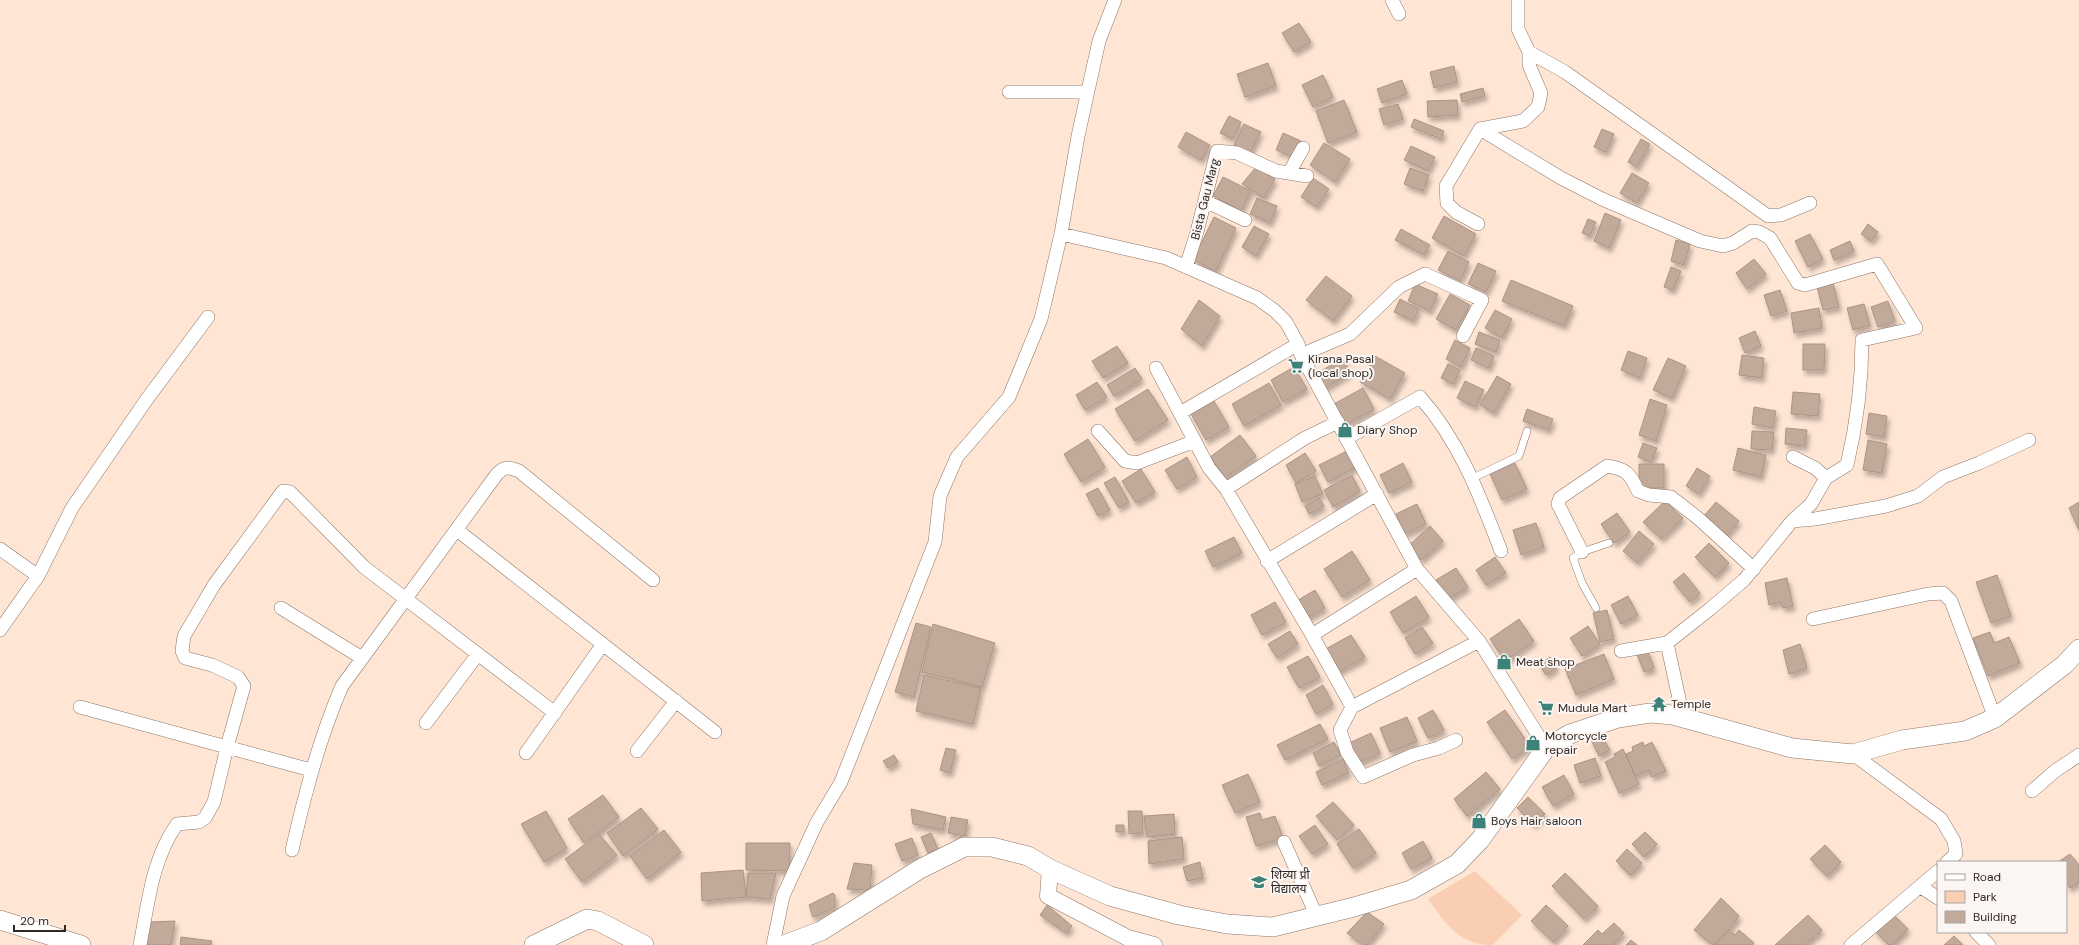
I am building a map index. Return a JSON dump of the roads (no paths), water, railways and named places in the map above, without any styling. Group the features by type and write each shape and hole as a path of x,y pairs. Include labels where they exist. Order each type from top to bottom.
{"main road":[{"path":"784,945 820,931 920,869 964,847 992,847 1028,856 1050,869 1110,896 1179,915 1227,924 1273,927 1316,915 1354,907 1411,890 1457,864 1480,840 1546,748 1570,734 1618,718 1650,713 1682,717 1792,748 1853,754 1902,740 1965,731 1995,718 2064,665 2079,649"},
{"path":"534,945 587,919 598,921 644,945"},
{"path":"0,920 80,945"}],"street":[{"path":"773,945 784,896 817,822 841,782 935,542 940,496 957,457 1009,397 1041,319 1061,234 1099,42 1115,0"},
{"path":"1392,0 1399,14"},
{"path":"1478,224 1456,212 1447,203 1446,186 1480,129 1523,121 1538,108 1541,93 1529,65 1530,52 1518,29 1518,0"},
{"path":"1530,52 1565,72 1768,216 1781,215 1810,203"},
{"path":"1009,92 1088,92"},
{"path":"1480,129 1561,178 1602,199 1700,241 1723,246 1733,243 1752,231 1759,232 1770,238 1798,282 1805,285 1877,264 1916,328 1862,340 1860,399 1847,465 1826,478 1811,504 1792,521 1744,580 1667,643 1621,651"},
{"path":"1289,173 1303,148"},
{"name":"Bista Gau Marg","path":"1186,267 1206,201 1217,151 1238,153 1276,171 1307,176"},
{"path":"1206,201 1245,220"},
{"path":"1759,232 1768,216"},
{"path":"1061,234 1166,258 1266,304 1286,322 1417,569 1479,641 1546,748"},
{"path":"1180,414 1300,349 1350,334 1400,287 1425,274 1482,300 1464,336"},
{"path":"0,630 38,576 72,508 147,399 208,317"},
{"path":"1156,368 1209,468 1226,489 1267,561 1312,635 1352,707"},
{"path":"1347,438 1420,397 1447,432 1473,478 1501,551"},
{"path":"1226,489 1305,438 1338,422"},
{"path":"1098,431 1125,461 1137,462 1195,442"},
{"path":"1792,521 1815,520 1886,506 1918,496 1943,477 1980,463 2029,440"},
{"path":"1793,457 1814,468 1826,478"},
{"path":"1582,552 1558,504 1560,498 1607,466 1619,468 1631,475 1638,491 1649,495 1671,497 1699,518 1754,569"},
{"path":"292,850 311,770 332,709 342,686 497,474 504,468 509,467 519,471 653,580"},
{"path":"140,945 156,868 166,839 177,824 199,822 205,818 214,802 244,686 238,677 212,665 187,660 182,651 184,636 214,585 282,491 290,492 364,567 555,713"},
{"path":"1267,561 1377,494"},
{"path":"457,530 715,732"},
{"path":"0,549 38,576"},
{"path":"1312,635 1417,569"},
{"path":"1814,619 1928,594 1943,593 1950,602 1995,718"},
{"path":"282,608 362,658"},
{"path":"1456,740 1439,748 1413,755 1364,777 1347,752 1340,730 1352,707 1479,641"},
{"path":"1667,643 1682,717"},
{"path":"526,753 603,644"},
{"path":"426,723 478,654"},
{"path":"637,751 676,701"},
{"path":"80,707 311,770"},
{"path":"1853,754 1941,819 1954,841 1956,854 1948,861"},
{"path":"2032,791 2055,771 2079,755"},
{"path":"1284,842 1316,915"},
{"path":"1050,869 1048,896 1128,938 1154,945"},
{"path":"1851,945 1937,872"},
{"path":"1921,887 1937,897"},
{"path":"1977,933 1989,945"}],"lane":[{"path":"1473,478 1519,456 1527,431"},
{"path":"1596,608 1582,583 1573,558 1582,552 1609,544"}],"place":[{"name":"Kirana Pasal (local shop)","path":"1296,366"},
{"name":"Diary Shop","path":"1345,430"},
{"name":"Meat shop","path":"1504,662"},
{"name":"Temple","path":"1659,704"},
{"name":"Mudula Mart","path":"1546,708"},
{"name":"Motorcycle repair","path":"1533,743"},
{"name":"Boys Hair saloon","path":"1479,821"},
{"name":"शिव्या प्री विद्यालय","path":"1259,882"}]}
